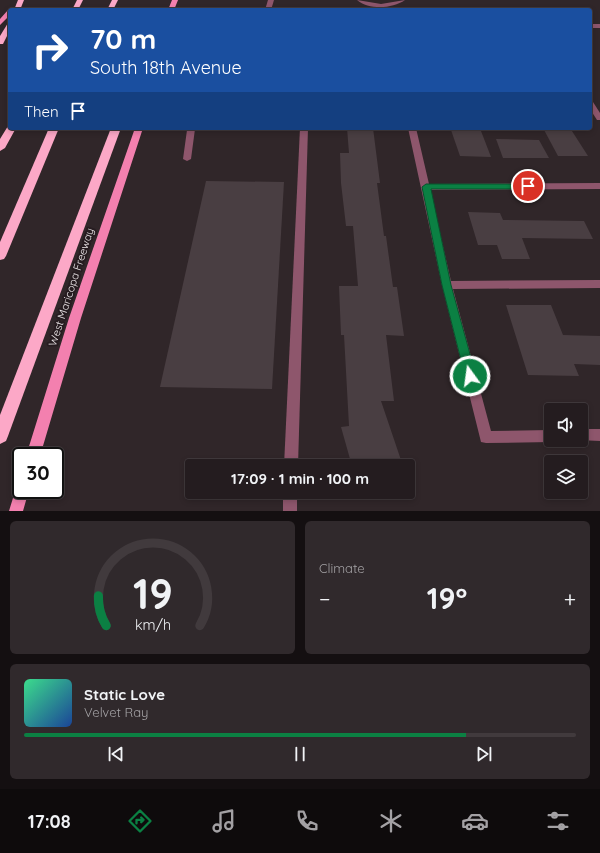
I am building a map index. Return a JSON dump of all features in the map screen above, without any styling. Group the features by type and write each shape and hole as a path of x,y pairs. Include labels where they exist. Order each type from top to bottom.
{"highway":[{"path":"0,42 8,28"},
{"path":"0,148 10,130"},
{"path":"0,256 53,130"},
{"path":"0,436 115,130"}],"main road":[{"path":"13,8 20,0"},
{"path":"0,23 8,13"},
{"name":"West Maricopa Freeway","path":"35,447 75,318 138,130"},
{"path":"16,511 19,499"}],"street":[{"path":"360,0 365,3 383,5 394,4 402,0"},
{"path":"592,107 600,118"},
{"path":"187,160 191,130"},
{"path":"291,459 304,130"},
{"path":"412,130 447,285 486,437 544,436"},
{"path":"426,187 600,186"},
{"path":"447,285 600,284"},
{"path":"588,435 600,435"},
{"path":"290,499 290,511"}],"building":[{"path":"347,130 373,130 380,183 377,183 384,236 386,236 393,287 397,287 404,336 386,335 394,401 381,401 401,459 350,459 341,427 349,426 344,335 341,335 339,286 358,286 353,226 346,226 341,183 340,153 349,153"},
{"path":"451,130 481,131 491,157 460,156"},
{"path":"544,130 571,130 588,156 558,156"},
{"path":"496,139 539,140 549,158 503,158"},
{"path":"206,181 284,182 272,389 160,387"},
{"path":"468,212 500,213 503,220 584,221 593,239 522,238 530,259 502,259 497,245 478,245"},
{"path":"506,305 551,305 563,335 600,336 600,365 574,364 579,376 528,375"}],"route":[{"path":"470,376 447,285 426,187 528,186"}]}
